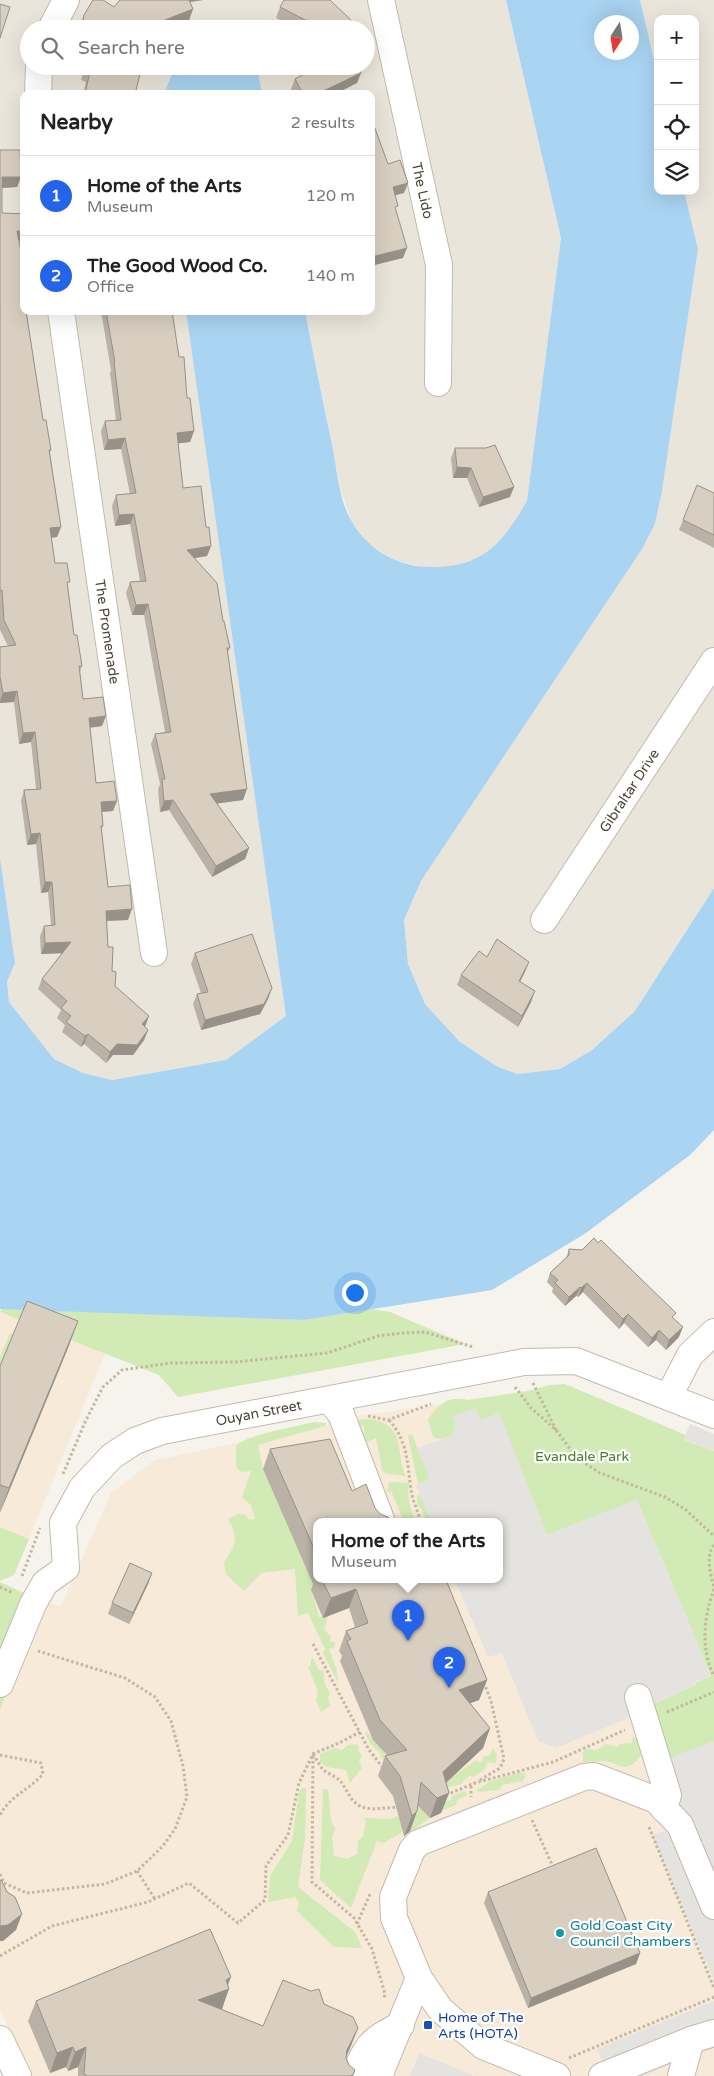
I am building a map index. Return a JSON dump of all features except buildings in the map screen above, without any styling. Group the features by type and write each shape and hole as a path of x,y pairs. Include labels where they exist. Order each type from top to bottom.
{"street":[{"path":"56,20 66,0"},
{"name":"The Lido","path":"381,0 440,265 438,383"},
{"path":"38,90 39,75"},
{"name":"The Promenade","path":"62,315 154,953"},
{"name":"Gibraltar Drive","path":"544,920 714,661"},
{"path":"669,1396 690,1355 714,1332"},
{"name":"Ouyan Street","path":"0,1684 33,1604 45,1583 66,1568 63,1523 82,1488 112,1456 136,1441 162,1431 335,1407 524,1362 576,1361 714,1415"},
{"path":"335,1407 380,1518"},
{"path":"638,1697 668,1795 655,1814"},
{"path":"562,2067 483,2046 440,2009 420,1978 394,1918 393,1897 412,1850 418,1843 584,1777 594,1776 656,1800 655,1814"},
{"path":"655,1814 680,1824 714,1906"},
{"path":"379,2076 420,1978"},
{"path":"354,2076 369,2044 385,2032 400,2025"},
{"path":"602,2076 702,2037"},
{"path":"681,2076 702,2037"},
{"path":"0,2039 18,2076"}],"path":[{"path":"506,1388 514,1387 531,1408 556,1430 577,1458 600,1473 664,1497 686,1510 714,1536"},
{"path":"335,1407 388,1420 436,1402"},
{"path":"388,1420 402,1437 408,1461 411,1491 420,1518"},
{"path":"714,1545 710,1550 709,1566 714,1588 707,1609 705,1633 706,1660 714,1676"},
{"path":"0,1587 18,1594"},
{"path":"0,1874 4,1883 27,1893 105,1884 137,1871 162,1847 176,1829 187,1797 183,1766 171,1720 155,1697 125,1678 54,1658 17,1643"},
{"path":"313,1644 369,1750 385,1770 390,1768"},
{"path":"476,1783 500,1768 504,1759 491,1700 480,1675"},
{"path":"665,1713 714,1692"},
{"path":"438,1797 476,1783 553,1762 626,1730"},
{"path":"0,1956 52,1926 140,1904 189,1883 238,1923 265,1900 266,1866 288,1835 299,1783 312,1754 340,1743 360,1732"},
{"path":"0,1754 16,1760 41,1763 42,1774 33,1785 16,1794 0,1815"},
{"path":"312,1754 323,1770 340,1780 352,1801 361,1807 372,1809 405,1806"},
{"path":"312,1754 312,1882 354,1918 372,1949 385,1994 383,2004"},
{"path":"655,1814 714,1988"},
{"path":"523,1822 540,1815"},
{"path":"531,1819 556,1873"},
{"path":"137,1871 154,1898"},
{"path":"562,2067 714,1997"}],"shaded area":[{"path":"0,0 506,0 561,238 527,501 508,533 483,556 455,567 425,567 393,560 368,543 351,521 341,490 306,315 375,315 375,90 261,90 259,75 375,75 375,20 20,20 20,75 171,75 166,90 20,90 20,315 187,315 286,1016 226,1060 112,1080 83,1073 54,1059 9,1002 7,983 15,963 0,858"},
{"path":"640,0 714,0 714,888 635,1011 592,1050 560,1069 518,1074 498,1067 459,1041 425,1004 408,964 404,920 421,881 642,549 655,524 662,491 698,249 685,195 699,195 699,15 654,15 654,60"},
{"path":"0,1312 105,1353 29,1539 0,1527"},
{"path":"492,1397 714,1873 714,2076 31,2076 0,2010 0,1710 42,1601 61,1606 111,1493 153,1461 363,1415"},
{"path":"475,1408 481,1420 499,1413 547,1535 637,1500 711,1676 695,1682 696,1685 653,1704 667,1759 714,1741 714,1980 652,1835 667,1830 635,1715 556,1748 538,1741 502,1653 488,1657 456,1583 503,1583 503,1518 429,1518 416,1485 430,1479 417,1448 452,1436 456,1427 452,1416"},
{"path":"690,1424 714,1434 714,1451 684,1439"},
{"path":"714,2001 714,2047 642,2076 609,2076 597,2049"},
{"path":"419,2053 475,2076 410,2076"}],"green space":[{"path":"2,1308 304,1320 371,1309 390,1312 465,1344 178,1397 159,1375 0,1312"},
{"path":"10,1333 15,1335 0,1370 0,1357"},
{"name":"Evandale Park","path":"565,1384 686,1435 685,1440 714,1451 714,1873 667,1759 653,1704 696,1685 695,1683 711,1676 637,1500 547,1535 499,1413 481,1421 453,1416 456,1427 452,1436 441,1439 433,1437 428,1420 444,1402"},
{"path":"369,1419 381,1422 395,1433 406,1476 383,1473 376,1438 365,1443 364,1426 360,1425 358,1420"},
{"path":"314,1422 326,1423 325,1426 258,1445 263,1469 315,1588 311,1590 318,1617 328,1616 324,1630 331,1636 330,1641 335,1643 334,1648 329,1649 336,1668 339,1685 323,1653 325,1649 308,1613 298,1616 295,1569 261,1573 244,1591 226,1574 224,1562 235,1541 234,1531 228,1519 239,1514 246,1515 249,1520 255,1519 251,1505 242,1497 251,1471 241,1472 236,1467 236,1446 261,1434"},
{"path":"412,1434 430,1479 418,1484 408,1436"},
{"path":"389,1482 409,1483 408,1493 414,1518 402,1518 391,1491 387,1492"},
{"path":"420,1494 429,1518 425,1518 421,1508 417,1506 417,1496"},
{"path":"0,1527 29,1539 14,1575 0,1581"},
{"path":"0,1582 42,1601 0,1710"},
{"path":"313,1658 319,1670 323,1671 325,1684 330,1694 328,1698 330,1706 321,1712 316,1700 318,1691 308,1667 311,1665 311,1659"},
{"path":"367,1732 395,1765 388,1764 380,1757 381,1754 370,1743 365,1733"},
{"path":"643,1735 642,1754 632,1765 623,1766 603,1761 583,1762 583,1752 587,1749 597,1750 606,1744 618,1747 619,1744 632,1743 632,1738"},
{"path":"355,1744 359,1746 358,1750 362,1756 359,1761 362,1768 350,1783 346,1770 327,1767 320,1762 320,1754 335,1748 342,1750 348,1745"},
{"path":"493,1748 497,1755 496,1763 488,1762 484,1770 473,1777 471,1775 462,1784 449,1787 441,1793 450,1779 475,1761 482,1762 484,1756 489,1756"},
{"path":"521,1772 526,1775 523,1781 502,1785 499,1790 478,1792 477,1790 489,1782"},
{"path":"302,1788 306,1788 305,1838 298,1887 355,1932 362,1948 334,1947 297,1911 299,1903 295,1897 268,1902 270,1876 292,1841 299,1792"},
{"path":"323,1789 328,1789 331,1820 335,1829 332,1837 334,1856 347,1859 357,1854 358,1841 363,1837 366,1822 364,1818 390,1819 398,1816 402,1826 414,1802 430,1818 413,1830 403,1828 401,1833 383,1843 377,1841 351,1908 320,1880"},
{"path":"464,1791 468,1795 457,1800 456,1805 441,1811 442,1803 451,1800 452,1796"}],"water":[{"path":"506,0 640,0 654,60 654,195 685,195 698,249 662,491 655,524 642,549 421,881 404,920 408,964 425,1004 459,1041 498,1067 518,1074 560,1069 592,1050 635,1011 714,888 714,1130 690,1155 586,1233 492,1290 304,1320 0,1309 0,858 15,963 7,982 9,1002 54,1059 83,1073 112,1080 226,1060 286,1016 187,315 306,315 345,506 359,533 377,550 410,565 422,567 452,566 467,562 491,549 501,540 527,501 561,238"},
{"path":"171,75 259,75 261,90 166,90"}],"place":[{"name":"Home of the Arts","path":"408,1641"},
{"name":"The Good Wood Co.","path":"449,1688"},
{"name":"Gold Coast City Council Chambers","path":"560,1933"},
{"name":"Home of The Arts (HOTA)","path":"428,2025"}]}
